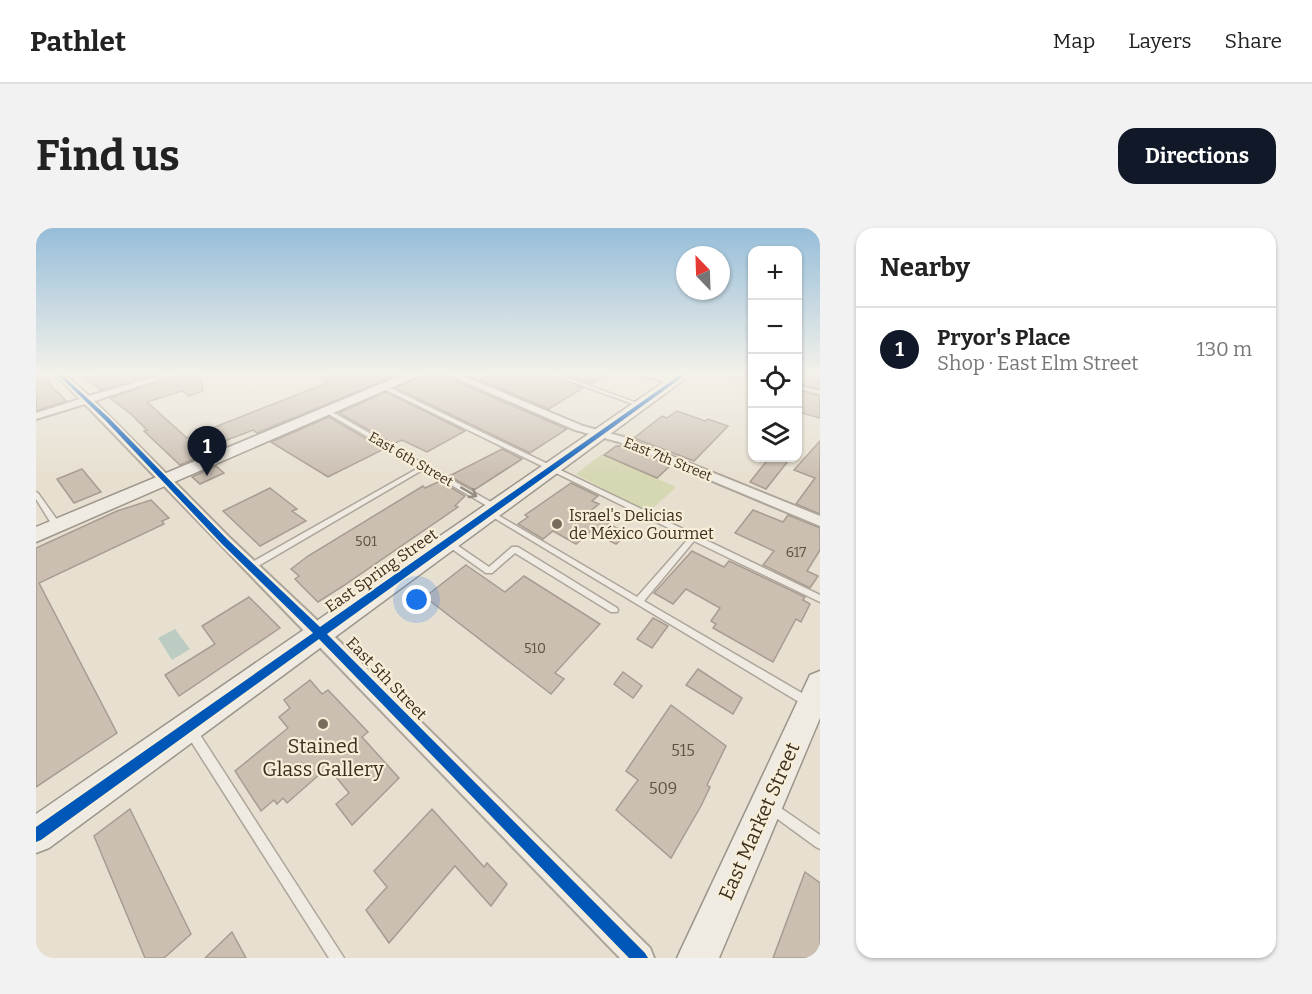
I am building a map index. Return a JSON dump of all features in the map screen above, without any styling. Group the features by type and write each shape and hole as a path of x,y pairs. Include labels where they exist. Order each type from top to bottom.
{"main road":[{"path":"36,535 336,407"},
{"name":"East Spring Street","path":"36,835 637,407"},
{"name":"East Market Street","path":"698,958 816,696"}],"street":[{"path":"36,416 64,407"},
{"name":"East 5th Street","path":"94,407 640,958"},
{"name":"East 7th Street","path":"530,407 579,428 623,440 820,521"}],"lane":[{"path":"425,407 820,599"},
{"name":"East 6th Street","path":"327,411 424,467 492,510"},
{"path":"250,567 424,467"},
{"path":"36,494 57,526"},
{"path":"492,510 638,602 816,696"},
{"path":"638,602 693,538"},
{"path":"447,542 489,571 515,549 614,610"},
{"path":"188,726 337,958"},
{"path":"767,804 820,843"}],"green space":[{"path":"602,454 676,487 648,513 576,474"}],"shaded area":[{"path":"175,629 190,649 172,660 158,638"}],"building":[{"path":"36,407 48,407 36,411"},
{"path":"122,407 153,407 187,438 266,407 320,407 257,433 253,430 201,450 198,452 203,455 180,465 144,431 147,430"},
{"path":"352,407 417,407 465,431 427,452 402,440 393,444 339,413"},
{"path":"435,407 516,407 567,429 530,453"},
{"path":"802,407 820,407 820,418 802,413"},
{"path":"677,411 728,426 694,461 634,438 662,416 667,418"},
{"path":"329,417 384,449 328,477 271,442"},
{"path":"820,441 820,514 796,504 815,478 794,470"},
{"path":"616,446 623,446 670,466 657,478 604,455"},
{"path":"502,449 522,459 474,490 449,476"},
{"path":"766,462 787,462 766,489 750,482"},
{"path":"216,466 224,473 200,484 192,477"},
{"path":"82,469 101,492 74,503 57,479"},
{"path":"440,481 465,496 455,506 458,507 343,586 318,602 295,579 299,576 291,569 308,556 423,486 425,488"},
{"path":"571,483 598,496 592,501 599,504 588,513 628,534 616,544 591,531 576,544 553,531 543,539 518,524 528,517 525,515"},
{"path":"270,488 297,509 292,511 306,521 260,546 223,511"},
{"path":"151,500 169,518 162,521 164,524 39,583 117,733 36,787 36,548 117,511"},
{"path":"753,510 783,522 788,515 820,528 820,550 807,571 818,576 810,588 763,565 774,551 735,533"},
{"path":"692,551 724,567 729,561 805,597 803,600 810,604 801,622 796,619 773,662 713,628 716,624 711,621 720,608 686,589 673,604 654,593"},
{"path":"466,565 505,592 524,576 600,624 555,673 564,679 551,694 425,597"},
{"path":"249,597 280,628 179,696 165,675 215,644 202,626"},
{"path":"653,618 668,626 652,648 637,639"},
{"path":"698,669 742,698 733,714 686,685"},
{"path":"623,672 642,686 633,698 614,684"},
{"path":"310,680 322,694 328,690 368,732 362,737 399,778 352,825 336,804 349,793 328,767 287,803 283,798 277,804 274,800 261,811 235,771 288,728 279,717 290,708 284,700"},
{"path":"671,705 726,746 707,785 710,787 701,806 671,858 616,810 638,780 626,771"},
{"path":"130,809 191,934 164,958 145,958 94,836"},
{"path":"432,809 484,867 487,863 507,884 491,906 455,866 389,943 366,910 387,887 374,871"},
{"path":"805,872 820,883 820,958 773,958"},
{"path":"232,932 246,958 205,958"}],"cycle path":[{"path":"94,407 225,542 332,645 640,958"},
{"path":"36,835 638,407"}],"place":[{"name":"Pryor's Place","path":"207,476"},
{"name":"Israel's Delicias de México Gourmet","path":"557,524"},
{"name":"Stained Glass Gallery","path":"323,724"}]}
